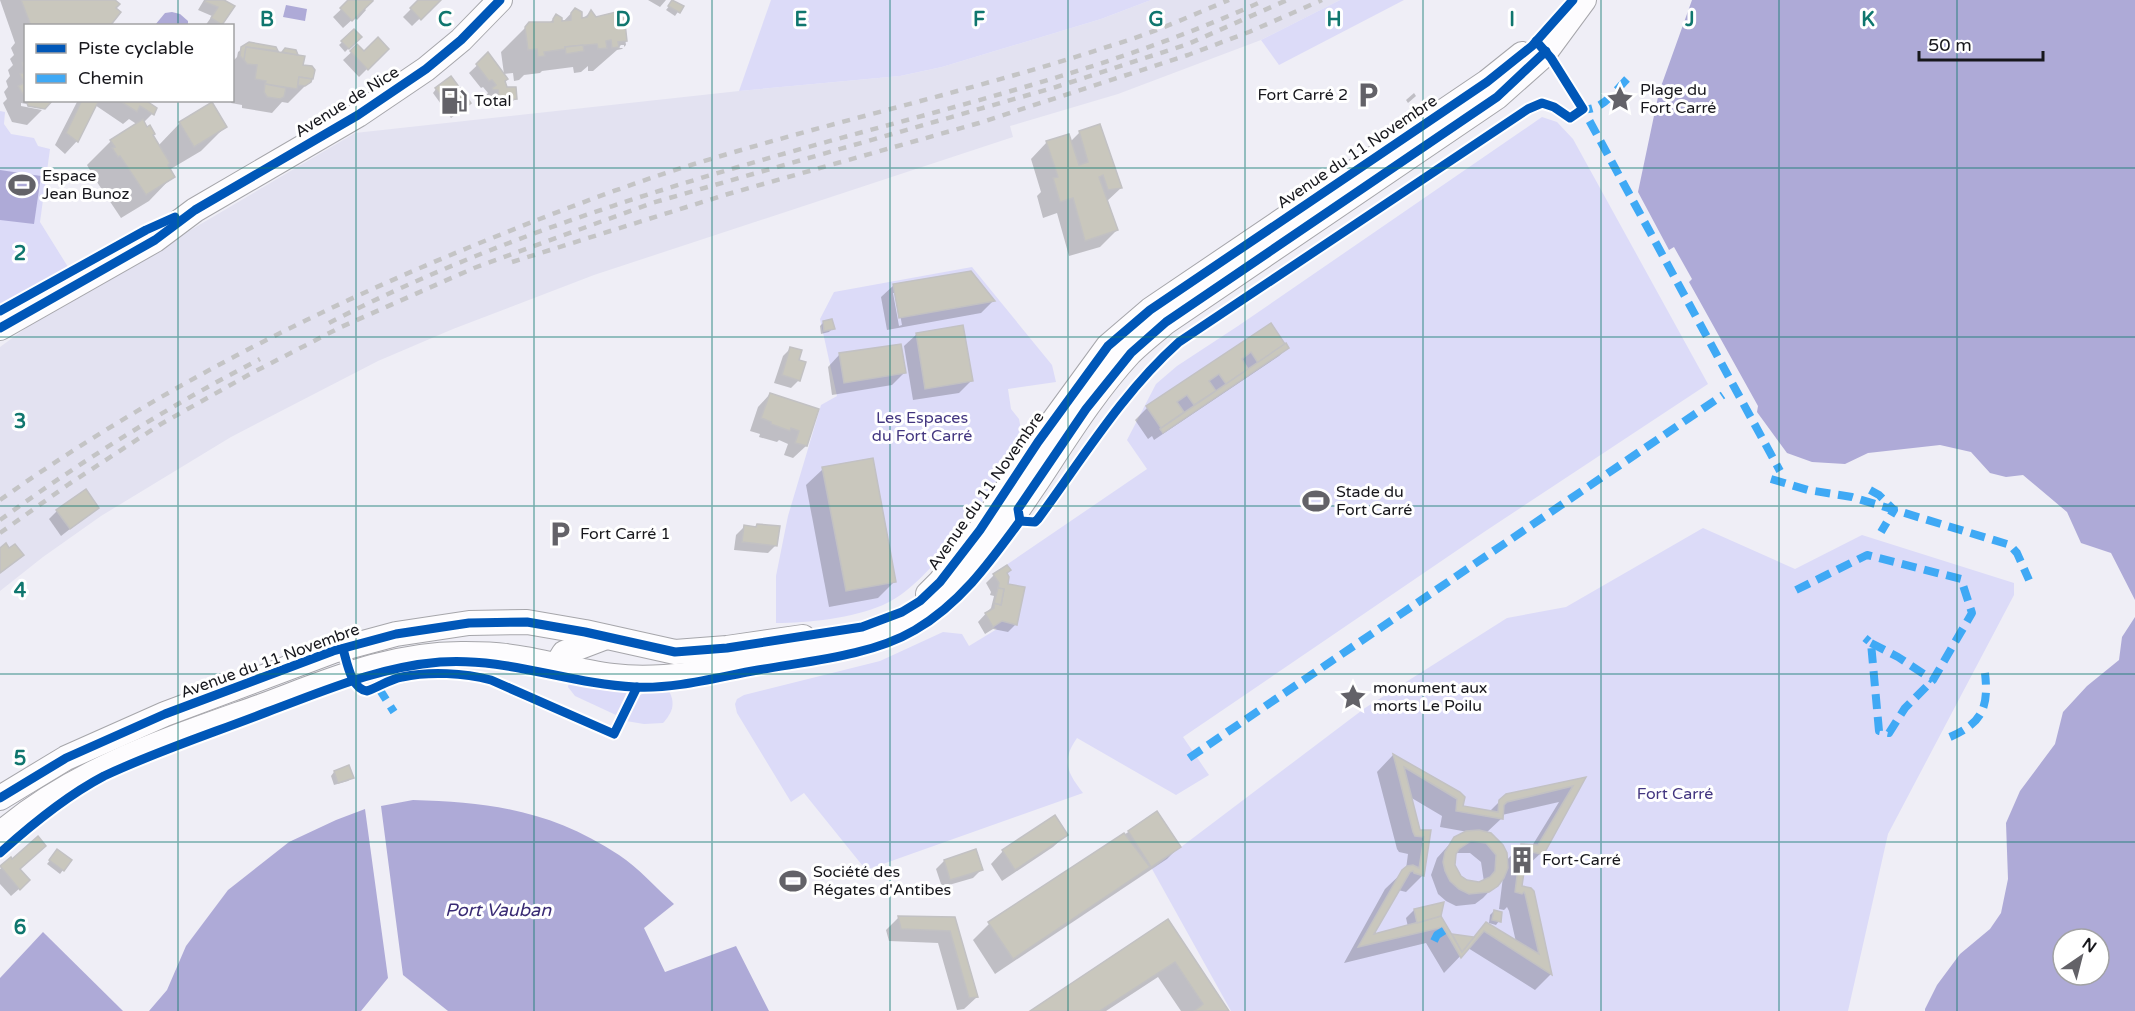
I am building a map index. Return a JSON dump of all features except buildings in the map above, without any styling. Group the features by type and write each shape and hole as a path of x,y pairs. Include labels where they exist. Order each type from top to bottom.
{"main road":[{"name":"Avenue de Nice","path":"195,210 358,115 426,69 461,40 500,0"},
{"name":"Avenue du 11 Novembre","path":"0,798 66,758 165,714 333,651 396,634 469,623 527,622 675,652 727,648 862,627 902,612 920,601 940,582 980,530 1038,442 1108,346 1150,310 1487,82 1532,46 1573,0"},
{"name":"Avenue du 11 Novembre","path":"0,834 46,799 104,766 167,740 364,668 425,655 464,654 507,656 615,676 680,675 822,650 877,637 907,625 943,600 970,573 1034,486 1086,409 1131,353 1166,322 1497,97 1542,57 1584,0"},
{"path":"1341,201 1363,181 1401,156 1403,147 1400,141"},
{"path":"0,311 146,230 195,210"},
{"path":"0,328 155,240 195,210"},
{"path":"1034,486 1038,466 1066,426 1071,413 1067,402"},
{"path":"556,666 564,653 616,639 653,654 680,675"}],"shaded area":[{"path":"1151,0 1340,0 1261,40 1118,94 1010,126 1013,137 594,275 453,329 378,361 231,437 101,516 0,591 0,347 33,323 355,133 739,91 900,76 942,67 1101,19"}],"green space":[{"path":"771,0 1151,0 1101,19 942,67 900,76 739,91"},
{"path":"1340,0 1404,0 1279,65 1261,40"},
{"name":"Espace Jean Bunoz","path":"0,111 5,112 4,124 11,134 34,138 38,146 50,149 40,222 68,267 0,305"},
{"name":"Stade du Fort Carré","path":"1542,117 1557,122 1573,139 1708,384 1484,532 1183,737 1209,775 1176,795 1077,738 1069,753 1068,766 1073,779 1083,793 866,870 804,793 791,802 737,713 735,704 737,699 744,695 880,661 943,632 962,634 969,646 997,629 993,627 985,613 994,608 999,583 993,574 1147,469 1127,440 1156,384 1177,366"},
{"name":"Les Espaces du Fort Carré","path":"972,267 1052,365 1056,382 1008,389 1011,409 1019,419 1022,435 1018,451 957,537 939,559 902,594 883,605 858,613 830,619 776,623 776,576 788,516 821,405 837,396 820,319 834,292"},
{"name":"Fort Carré","path":"1703,528 1795,569 1862,535 2014,583 2014,595 1888,834 1848,1011 1231,1011 1152,869 1365,708 1507,618 1566,607"},
{"path":"569,682 627,692 616,715 575,696 568,687"},
{"path":"669,691 672,708 663,723 644,724 626,721 638,696 647,692"}],"water":[{"path":"1692,0 2135,0 2135,600 2111,553 2081,543 2067,512 2023,475 2006,477 1990,473 1971,452 1940,445 1868,453 1845,464 1812,462 1787,453 1757,412 1758,406 1689,282 1692,279 1674,247 1669,250 1638,192 1659,92"},
{"path":"286,5 307,9 305,21 283,17"},
{"path":"165,13 180,14 188,21 188,24 156,24"},
{"path":"0,170 41,176 34,224 0,220"},
{"path":"2135,617 2135,1011 1925,1011 1937,985 1960,954 1990,929 2001,913 2008,879 2006,823 2020,791 2055,744 2063,712 2087,686 2119,660 2122,637"},
{"name":"Port Vauban","path":"413,800 469,803 520,812 570,828 594,840 626,860 674,904 644,928 665,972 736,946 769,1011 448,1011 403,975 381,806"},
{"path":"365,809 388,978 361,1011 149,1011 167,990 186,946 228,890 289,842"},
{"path":"43,932 123,1011 0,1011 0,978"}],"railway":[{"path":"0,500 119,422 243,352 371,290 502,234 667,173 743,149 1058,62 1140,36 1229,0"},
{"path":"329,323 478,255 633,199 1071,73 1201,27 1265,0"},
{"path":"0,533 69,484 161,424 250,374 341,327 474,268 652,203 1056,87 1188,44 1287,0"},
{"path":"512,262 728,194 979,123 1188,55 1249,32 1322,0"},
{"path":"0,520 127,435 260,359"}],"marked path":[{"path":"1627,79 1602,104 1583,109 1780,471"},
{"path":"1189,758 1723,395"},
{"path":"1771,479 1808,490 1852,497 2010,545 2017,553 2029,580"},
{"path":"1870,490 1879,495 1894,510 1881,532"},
{"path":"1796,590 1867,555 1961,579 1972,613 1933,680 1905,708 1889,733 1879,731 1871,643 1865,638"},
{"path":"1871,643 1898,657 1933,680"},
{"path":"1950,737 1970,726 1981,713 1986,696 1985,673"},
{"path":"378,687 394,712"},
{"path":"1434,941 1437,935 1445,930"}],"cycle path":[{"path":"0,328 155,240 195,210 358,115 426,69 461,40 500,0"},
{"path":"0,798 66,758 165,714 333,651 396,634 469,623 527,622 675,652 727,648 862,627 902,612 920,601 940,582 980,530 1038,442 1108,346 1150,310 1487,82 1532,46 1573,0"},
{"path":"0,853 50,811 76,792 104,776 165,750 373,674 417,665 465,662 489,663 610,685 666,686 859,652 898,639 931,620 960,595 1020,521 1035,522 1038,519 1121,404 1179,342 1528,109 1542,103 1554,107 1570,118 1583,109 1551,58 1536,41"},
{"path":"1020,521 1018,509 1086,409 1131,353 1166,322 1497,97 1546,51"},
{"path":"0,311 146,230 175,217"},
{"path":"343,649 353,680 367,691 393,679 413,675 458,674 481,678 491,680 614,734 637,687"}],"place":[{"name":"Fort Carré 2","path":"1368,95"},
{"name":"Plage du Fort Carré","path":"1620,99"},
{"name":"Total","path":"454,101"},
{"name":"Espace Jean Bunoz","path":"22,185"},
{"name":"Stade du Fort Carré","path":"1316,501"},
{"name":"Fort Carré 1","path":"560,534"},
{"name":"monument aux morts Le Poilu","path":"1353,697"},
{"name":"Fort-Carré","path":"1522,860"},
{"name":"Société des Régates d'Antibes","path":"793,881"}]}
